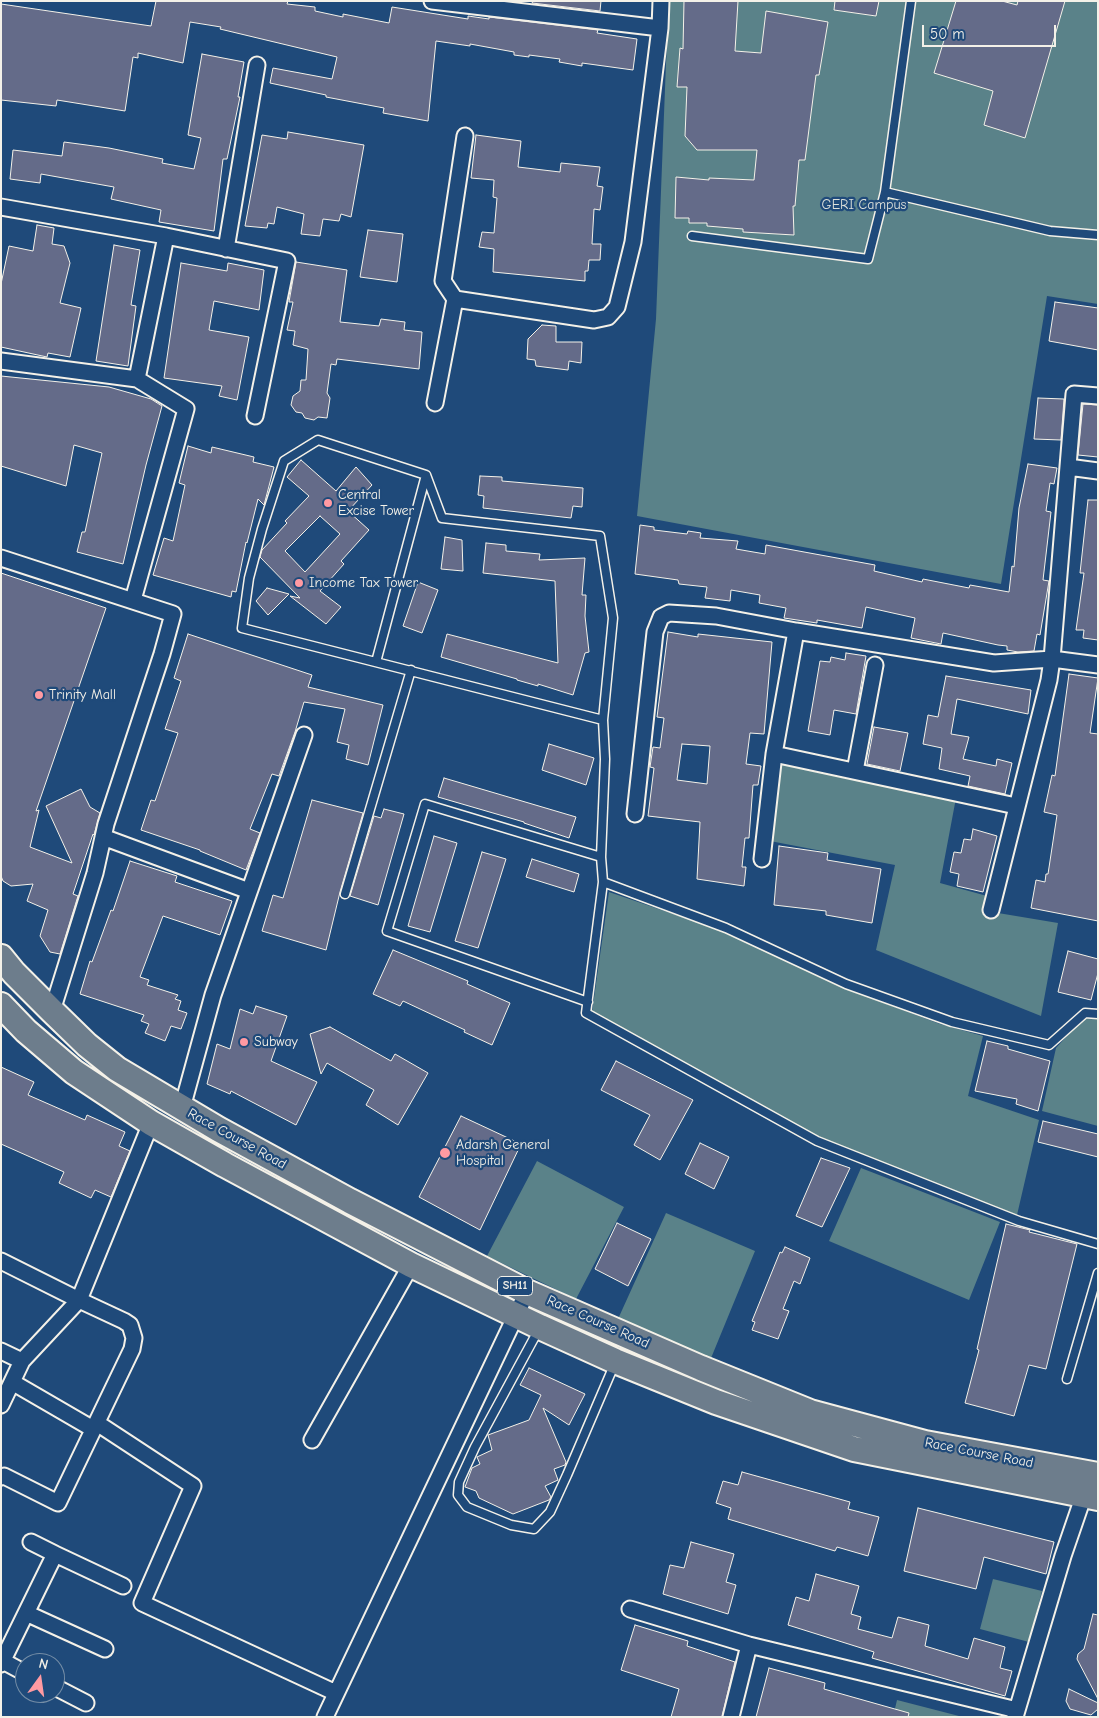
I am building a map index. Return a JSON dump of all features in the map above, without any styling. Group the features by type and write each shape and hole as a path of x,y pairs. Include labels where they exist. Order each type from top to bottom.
{"main road":[{"name":"Race Course Road","path":"1,957 14,973 87,1045 117,1069 218,1129 350,1201 527,1292 701,1368 810,1412 924,1443 1094,1474"},
{"name":"Race Course Road","path":"1,1005 26,1031 74,1072 151,1123 411,1265 615,1361 716,1402 854,1449 1090,1497"}],"street":[{"path":"432,1 484,4 660,28"},
{"path":"455,299 594,320 608,317 616,307 633,242 660,28 661,1"},
{"path":"226,249 257,65"},
{"path":"435,403 455,299 443,281 465,136"},
{"path":"1,206 166,236 286,262 255,416"},
{"path":"137,379 166,236"},
{"path":"1,361 137,379 186,409 133,600"},
{"path":"990,910 1049,680 1074,394 1098,396"},
{"path":"1068,468 1098,471"},
{"path":"1,558 173,614 103,837 95,873 52,1011"},
{"path":"635,814 655,632 662,617 669,613 716,616 994,663 1052,659 1098,665"},
{"path":"762,859 774,754 796,631"},
{"path":"855,770 875,665"},
{"path":"182,1108 213,995 304,735"},
{"path":"774,754 1016,806"},
{"path":"103,837 249,891"},
{"path":"1,1405 22,1361 79,1300 151,1123"},
{"path":"1,1261 124,1321 130,1325 134,1338 132,1349 58,1502 4,1476 1,1479 1,1491"},
{"path":"312,1440 411,1265"},
{"path":"325,1717 527,1292"},
{"path":"1,1351 22,1361"},
{"path":"12,1382 95,1426 193,1486 142,1603 336,1693"},
{"path":"630,1609 749,1645 1016,1713 1063,1556 1090,1497 1094,1474"},
{"path":"31,1542 123,1586"},
{"path":"15,1668 2,1663 55,1554"},
{"path":"26,1614 106,1649"},
{"path":"730,1717 749,1645"},
{"path":"65,1692 86,1703"}],"lane":[{"path":"692,236 868,259 885,192 911,1"},
{"path":"885,192 1050,232 1098,235"},
{"path":"426,475 318,440 284,461 251,570 242,628 603,720"},
{"path":"376,662 426,475"},
{"path":"426,475 442,518 600,536 612,618 603,720 605,759 601,857 602,882 586,1013 817,1141 1019,1221 1098,1244"},
{"path":"345,894 411,670"},
{"path":"588,1002 387,931 425,804 601,857"},
{"path":"602,882 726,928 846,984 952,1022 1049,1045 1085,1013 1098,1014"},
{"path":"1067,1379 1098,1273"},
{"path":"540,1327 501,1398 459,1482 458,1495 468,1507 511,1525 534,1529 550,1512 615,1361"}],"green space":[{"name":"GERI Campus","path":"670,1 1098,1 1098,304 1047,296 1001,584 637,516 656,319"},
{"path":"780,761 956,798 940,883 987,896 986,911 1058,923 1041,1016 876,950 895,865 770,841"},
{"path":"609,892 723,931 841,987 940,1024 983,1036 968,1096 1039,1120 1017,1215 814,1135 592,1012"},
{"path":"1085,1016 1098,1017 1098,1126 1042,1111 1056,1048"},
{"path":"537,1161 624,1207 576,1299 487,1256"},
{"path":"861,1168 1000,1222 969,1300 829,1241"},
{"path":"666,1213 755,1251 709,1363 618,1319"},
{"path":"993,1579 1042,1591 1029,1642 980,1629"},
{"path":"897,1700 959,1716 893,1717"}],"building":[{"path":"156,1 288,1 287,4 315,7 315,11 343,17 343,14 389,23 392,7 468,19 468,16 489,19 489,17 598,30 597,33 637,39 633,70 582,63 582,66 559,62 560,59 514,55 514,52 470,44 470,46 436,41 428,121 383,113 384,108 326,97 326,95 270,83 273,68 332,79 337,57 220,29 221,27 190,22 183,63 138,53 138,58 133,57 125,111 57,100 56,106 1,100 1,4 151,26"},
{"path":"533,1 601,1 600,11 532,3"},
{"path":"684,1 738,1 735,51 761,53 766,11 828,22 819,75 816,75 805,160 799,160 795,206 793,206 794,235 743,232 743,229 707,226 707,223 689,223 689,218 675,218 676,177 709,180 709,178 754,180 757,150 697,150 685,136 687,87 677,87 680,48 683,49"},
{"path":"835,1 879,1 876,16 834,10"},
{"path":"956,1 1002,1 1017,5 1018,1 1065,1 1025,138 984,125 993,91 934,73"},
{"path":"202,54 244,62 238,97 240,97 227,159 223,159 214,231 159,222 161,210 111,199 114,187 41,174 40,183 10,179 13,150 62,156 64,142 109,148 163,159 162,163 194,169 201,138 188,135"},
{"path":"288,132 364,145 351,217 341,214 339,221 323,219 320,236 301,234 304,214 277,207 274,224 268,223 267,228 245,226 262,135 287,139"},
{"path":"476,135 521,141 518,167 560,172 561,163 600,167 597,186 603,187 600,210 594,209 592,244 601,244 600,260 589,260 588,271 585,271 585,281 493,272 494,249 479,247 482,232 494,233 497,198 493,197 494,180 471,178"},
{"path":"37,225 54,228 52,244 64,246 70,263 60,303 81,308 70,357 48,353 47,357 1,347 1,284 9,246 33,251"},
{"path":"368,230 403,234 397,282 360,277"},
{"path":"114,245 140,250 131,305 136,306 128,366 96,361"},
{"path":"296,262 347,270 340,322 379,326 381,319 405,322 404,330 422,332 419,369 337,359 336,365 331,364 327,393 330,398 327,418 318,417 314,420 305,418 302,413 296,412 291,405 293,396 300,391 301,380 306,380 308,349 293,345 295,331 287,330 293,302 289,302"},
{"path":"181,263 227,271 228,263 264,270 259,310 214,301 209,330 249,337 237,400 219,396 222,386 164,378"},
{"path":"1055,302 1098,308 1098,350 1049,341"},
{"path":"542,325 556,326 556,342 582,342 581,363 569,361 568,370 536,366 535,360 527,359 528,339"},
{"path":"1,376 109,387 151,399 162,406 123,564 77,552 82,532 85,532 102,453 74,445 66,486 1,466"},
{"path":"1038,398 1064,399 1061,440 1034,439"},
{"path":"1083,404 1098,405 1098,457 1078,455"},
{"path":"188,446 211,453 212,447 254,457 253,462 274,467 264,505 258,499 246,542 236,592 232,591 231,597 153,575 164,538 173,541 185,485 179,483"},
{"path":"301,460 336,491 356,467 372,485 348,511 369,530 341,561 344,564 320,591 341,607 326,624 290,596 300,598 260,557 262,550 287,523 285,521 309,496 287,477","holes":["320,516 340,534 305,572 285,551"]},
{"path":"1028,464 1057,468 1054,484 1050,483 1046,511 1051,512 1043,580 1049,581 1040,635 1037,634 1034,651 1018,652 1007,650 1007,646 943,633 941,644 911,638 915,618 866,607 862,628 817,620 817,623 784,618 786,608 759,603 760,595 731,590 730,601 705,598 707,587 679,584 678,580 635,574 640,525 654,527 654,530 687,534 688,531 701,533 700,538 738,541 736,549 765,554 766,545 875,565 874,571 922,582 923,579 969,588 970,585 1009,592 1012,566 1014,567 1019,508"},
{"path":"480,476 502,477 502,481 583,488 582,507 573,506 571,518 483,508 484,496 478,495"},
{"path":"1088,500 1098,500 1098,640 1083,638 1084,630 1076,630 1084,573 1080,573"},
{"path":"445,537 462,540 463,571 441,569"},
{"path":"486,543 506,545 506,551 540,554 539,560 585,558 582,595 586,595 585,616 589,652 585,653 573,695 441,657 447,634 558,663 555,581 483,573"},
{"name":"Trinity Mall","path":"1,573 106,608 36,811 39,810 30,847 72,863 46,806 81,789 90,807 100,813 73,894 78,896 60,954 50,952 40,936 48,910 27,901 33,884 11,886 3,881 1,876"},
{"path":"418,582 438,590 422,633 403,626"},
{"path":"267,588 289,594 268,615 256,601"},
{"path":"668,632 698,637 698,634 772,642 764,734 750,733 746,764 761,766 758,785 753,785 749,838 745,838 742,867 746,867 744,886 697,879 700,822 648,816 654,768 650,767 653,747 660,748 664,718 657,717","holes":["682,744 710,746 707,784 677,780"]},
{"path":"188,634 312,675 308,687 383,705 368,765 346,759 349,745 337,742 345,709 304,702 279,776 272,774 250,829 260,833 246,870 200,850 141,830 151,800 155,801 178,733 165,729 181,681 174,678"},
{"path":"846,653 866,656 856,714 834,710 830,735 808,731 820,661 830,662 831,657 845,660"},
{"path":"1069,674 1098,678 1090,733 1098,734 1098,921 1031,908 1036,880 1045,882 1046,874 1048,874 1057,815 1044,812 1052,775 1055,776"},
{"path":"946,676 1031,690 1028,714 957,699 951,734 969,737 963,759 996,766 997,759 1012,763 1005,794 968,786 970,776 939,769 942,748 923,744 928,715 938,717"},
{"path":"874,727 908,733 900,771 867,764"},
{"path":"549,744 594,758 586,785 542,770"},
{"path":"444,778 576,817 569,838 524,822 438,797"},
{"path":"312,800 363,813 340,892 326,950 262,931 273,895 283,898"},
{"path":"384,809 404,814 378,905 350,896 374,816 381,818"},
{"path":"973,829 997,836 983,892 957,886 959,874 950,872 954,852 961,853 964,839 971,840"},
{"path":"434,836 457,843 430,932 408,926"},
{"path":"779,846 828,853 827,860 881,869 872,923 826,915 826,911 774,905"},
{"path":"482,852 506,859 478,948 455,941"},
{"path":"532,859 579,874 574,892 526,877"},
{"path":"130,861 177,876 175,882 232,901 220,935 163,916 140,977 149,980 147,985 178,995 175,999 181,1001 178,1010 187,1013 181,1029 171,1026 165,1041 145,1033 149,1024 141,1021 144,1015 80,994 90,961 92,962 111,910 113,911"},
{"path":"393,950 468,981 467,984 510,1003 492,1045 403,1001 400,1006 373,994"},
{"path":"1068,951 1098,959 1098,973 1091,1000 1058,992"},
{"path":"256,1006 287,1016 271,1061 317,1082 296,1125 231,1091 230,1094 207,1084 217,1044 230,1049 240,1009 253,1014"},
{"path":"330,1027 391,1061 395,1054 428,1073 398,1125 366,1105 374,1090 327,1063 321,1074 310,1034"},
{"path":"987,1041 1008,1046 1008,1049 1050,1061 1038,1111 1016,1104 1017,1099 975,1091"},
{"path":"616,1061 693,1100 660,1160 634,1145 650,1115 601,1090"},
{"path":"1,1067 34,1082 28,1095 85,1120 87,1115 125,1132 119,1146 130,1151 111,1197 95,1190 91,1198 59,1183 64,1172 1,1144"},
{"path":"461,1116 521,1144 480,1230 419,1197"},
{"path":"1043,1121 1098,1134 1098,1157 1038,1142"},
{"path":"700,1143 729,1157 714,1189 685,1174"},
{"path":"821,1158 850,1168 822,1227 796,1216"},
{"path":"617,1223 651,1239 628,1286 595,1269"},
{"path":"1006,1224 1077,1244 1046,1369 1029,1365 1014,1416 965,1403 979,1350 977,1349"},
{"path":"785,1247 810,1258 800,1284 794,1281 783,1309 789,1311 778,1339 752,1330 755,1322 752,1321 780,1252 782,1253"},
{"path":"529,1368 585,1394 569,1425 543,1408 566,1462 565,1465 554,1469 558,1480 545,1486 551,1497 549,1500 513,1514 479,1498 476,1491 465,1487 472,1468 480,1464 477,1457 492,1450 488,1435 529,1420 541,1395 520,1385"},
{"path":"742,1472 850,1502 848,1509 879,1517 868,1556 837,1547 835,1551 728,1519 731,1508 716,1503 723,1481 738,1485"},
{"path":"918,1508 1054,1542 1046,1574 984,1557 976,1589 904,1571"},
{"path":"691,1542 734,1554 726,1582 736,1585 728,1614 663,1594 670,1565 684,1568"},
{"path":"816,1574 859,1586 851,1614 861,1617 858,1629 892,1638 898,1617 929,1625 925,1646 968,1659 974,1638 1005,1647 1000,1668 1012,1671 1005,1696 872,1658 874,1652 788,1625 796,1597 809,1601"},
{"path":"1093,1614 1098,1615 1098,1699 1077,1659 1078,1654 1084,1649"},
{"path":"635,1625 688,1641 687,1646 735,1662 722,1717 671,1717 679,1689 621,1670"},
{"path":"769,1668 825,1683 824,1689 909,1713 908,1717 756,1717"},
{"path":"1069,1689 1098,1703 1098,1709 1091,1715 1070,1709 1066,1701"}],"place":[{"name":"Central Excise Tower","path":"328,503"},
{"name":"Income Tax Tower","path":"299,583"},
{"name":"Trinity Mall","path":"39,695"},
{"name":"Subway","path":"244,1042"},
{"name":"Adarsh General Hospital","path":"445,1153"}]}
